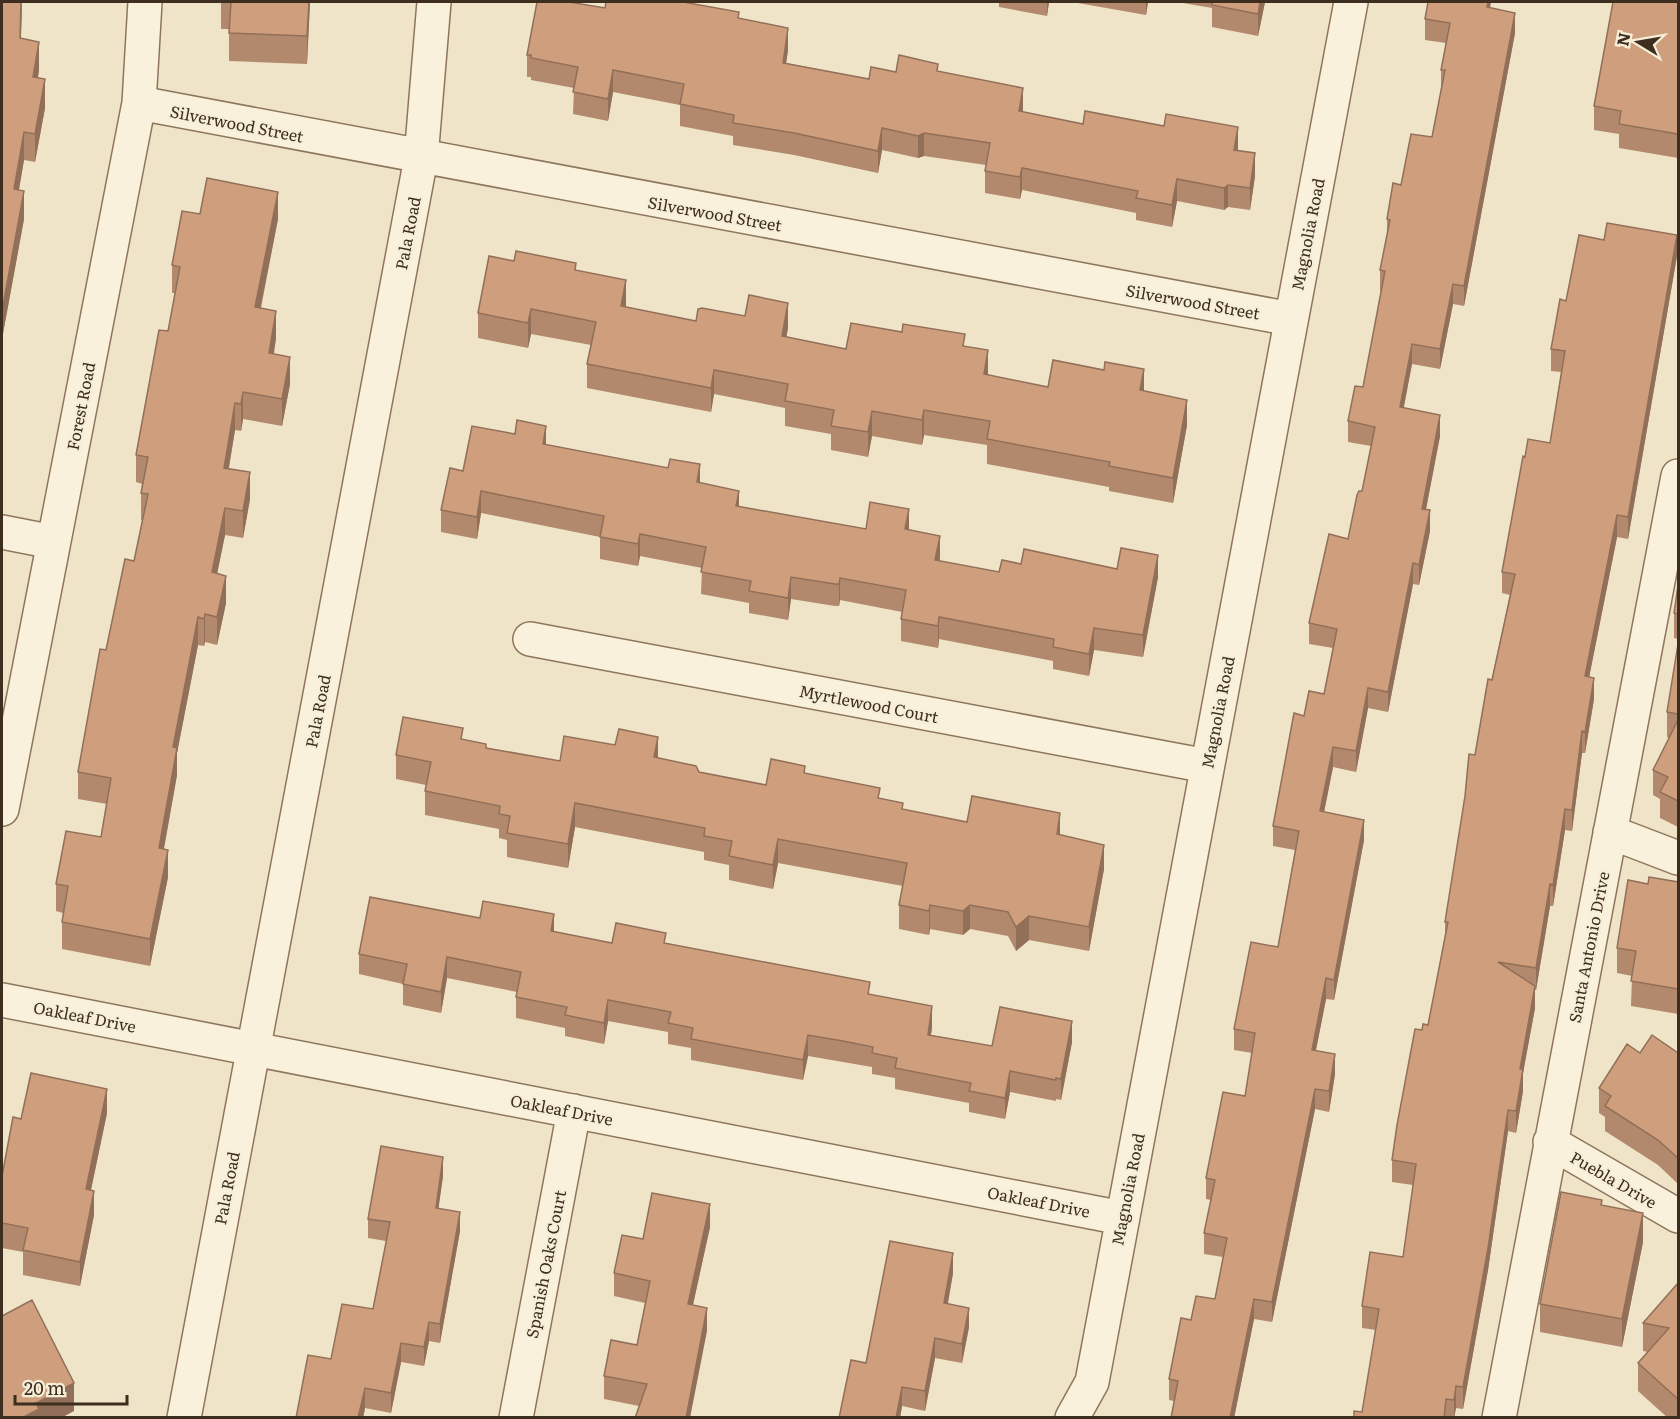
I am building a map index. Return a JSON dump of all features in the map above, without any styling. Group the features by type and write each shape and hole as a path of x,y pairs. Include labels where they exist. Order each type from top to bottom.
{"street":[{"name":"Forest Road","path":"2,809 139,104 145,2"},
{"name":"Pala Road","path":"184,1418 421,158 434,2"},
{"name":"Magnolia Road","path":"1072,1418 1092,1382 1352,2"},
{"name":"Silverwood Street","path":"139,104 1291,319"},
{"name":"Santa Antonio Drive","path":"1499,1418 1678,476"},
{"path":"2,532 53,542"},
{"name":"Myrtlewood Court","path":"530,639 1207,766"},
{"path":"1610,832 1678,858"},
{"name":"Oakleaf Drive","path":"2,1000 1122,1218"},
{"name":"Spanish Oaks Court","path":"516,1418 574,1111"},
{"name":"Puebla Drive","path":"1550,1142 1678,1216"}],"building":[{"path":"2,2 21,2 20,38 39,42 33,77 45,79 35,134 24,132 14,189 24,191 2,311"},
{"path":"231,2 309,2 307,36 229,33"},
{"path":"537,2 569,2 605,8 606,2 683,2 739,12 738,18 788,28 783,63 869,79 871,67 896,72 899,55 938,64 937,71 1023,88 1019,111 1083,124 1085,111 1164,126 1166,114 1238,127 1234,150 1255,153 1250,188 1228,185 1224,188 1177,179 1172,205 1136,198 1138,191 1022,168 1020,177 985,171 990,143 924,133 918,136 882,128 878,151 733,123 734,115 680,104 684,84 613,70 608,99 573,92 578,67 531,58 531,55 527,55"},
{"path":"1212,2 1260,2 1258,14 1212,5"},
{"path":"1428,2 1488,2 1487,7 1515,13 1464,286 1453,284 1440,349 1412,344 1400,407 1440,415 1422,509 1430,510 1419,565 1413,563 1388,692 1368,688 1356,751 1333,747 1320,811 1364,820 1334,980 1326,978 1312,1050 1335,1054 1329,1091 1315,1089 1272,1302 1254,1299 1230,1418 1171,1418 1178,1381 1169,1379 1181,1318 1191,1320 1196,1296 1215,1299 1227,1238 1204,1233 1215,1180 1206,1178 1223,1092 1245,1096 1255,1033 1234,1029 1251,942 1278,947 1299,831 1273,826 1294,713 1304,716 1309,691 1324,694 1337,629 1309,623 1329,534 1348,539 1357,495 1359,491 1362,491 1375,427 1348,421 1355,386 1363,387 1385,271 1380,270 1390,220 1387,219 1393,183 1401,185 1411,134 1432,137 1445,70 1441,70 1450,23 1425,19"},
{"path":"1613,2 1678,2 1678,134 1619,124 1621,111 1594,106"},
{"path":"207,178 278,192 255,307 276,311 269,353 290,357 282,399 243,392 241,404 235,403 224,468 250,472 243,511 225,508 212,572 226,576 217,617 205,614 204,619 198,617 173,747 177,748 159,848 168,850 150,939 62,922 68,886 56,884 66,831 101,837 111,778 78,772 100,649 106,650 125,559 134,561 148,494 141,493 148,457 136,455 159,330 168,331 180,267 172,265 182,211 200,214"},
{"path":"1607,223 1677,235 1628,517 1617,515 1585,676 1594,678 1585,732 1582,731 1572,810 1565,809 1553,885 1550,884 1536,968 1498,962 1535,986 1520,1069 1523,1069 1516,1111 1508,1110 1488,1248 1463,1387 1456,1386 1454,1400 1446,1399 1444,1418 1354,1418 1354,1411 1362,1412 1379,1309 1362,1306 1370,1252 1403,1257 1416,1164 1392,1160 1397,1125 1415,1029 1422,1030 1423,1024 1428,1025 1448,922 1445,922 1465,796 1469,754 1475,755 1488,679 1492,680 1515,574 1502,572 1523,456 1525,457 1528,439 1550,443 1565,351 1551,349 1560,299 1566,301 1579,235 1604,240"},
{"path":"516,251 576,263 575,270 626,280 621,306 696,321 698,309 702,308 745,316 749,295 788,303 782,336 846,349 851,323 902,332 903,324 965,334 963,346 988,350 984,374 1048,387 1053,360 1104,370 1105,362 1144,369 1140,390 1187,400 1173,478 1109,466 1110,462 987,439 990,421 924,410 922,420 872,411 868,432 831,426 834,410 785,401 788,384 714,370 711,388 587,364 596,322 531,309 528,323 478,313 489,256 514,261"},
{"path":"517,420 546,426 543,444 668,468 670,459 700,464 697,482 739,491 736,506 866,529 870,502 909,509 905,529 940,536 935,560 999,572 1002,560 1021,564 1024,549 1117,569 1121,548 1158,555 1143,635 1094,628 1089,654 1053,647 1054,639 939,617 938,626 901,619 906,590 840,578 839,584 835,584 791,577 788,598 749,591 751,581 701,572 706,547 640,534 638,544 600,537 604,516 481,491 477,517 441,510 450,468 463,471 472,426 515,434"},
{"path":"1678,585 1678,614 1674,613"},
{"path":"1678,644 1678,714 1667,712"},
{"path":"403,717 463,728 461,739 486,744 486,748 560,761 564,736 615,745 619,729 658,737 654,757 696,766 699,772 766,785 771,759 805,766 804,773 880,788 878,798 903,803 902,809 967,822 972,796 1060,813 1057,834 1104,845 1089,927 1029,916 1016,927 1008,912 970,905 963,911 930,905 929,911 899,905 907,863 778,839 773,865 729,856 732,841 704,836 705,828 575,803 568,844 507,833 510,816 499,814 500,806 425,791 431,762 396,755"},
{"path":"1678,720 1678,801 1660,792 1668,777 1653,770"},
{"path":"1649,877 1678,882 1678,989 1631,981 1636,951 1617,948 1628,880 1648,884"},
{"path":"370,897 480,918 483,901 554,914 551,931 612,943 616,923 666,933 664,943 870,982 868,994 932,1006 928,1035 992,1046 1000,1007 1072,1021 1061,1079 1010,1071 1005,1098 969,1091 971,1083 895,1068 897,1058 872,1053 873,1047 843,1041 808,1035 803,1060 691,1039 693,1028 668,1023 671,1012 608,1000 604,1023 565,1015 567,1007 516,997 521,972 447,957 441,992 403,984 407,964 359,954"},
{"path":"1652,1035 1678,1053 1678,1158 1658,1140 1605,1106 1611,1096 1599,1088 1627,1044 1640,1053"},
{"path":"31,1073 107,1089 86,1189 94,1191 80,1262 23,1250 28,1228 2,1223 2,1176 13,1117 21,1119"},
{"path":"381,1146 443,1157 436,1208 460,1212 440,1324 429,1322 424,1347 401,1343 391,1393 365,1388 358,1418 296,1418 308,1355 331,1359 342,1304 373,1309 390,1222 368,1219"},
{"path":"1561,1192 1602,1200 1601,1205 1643,1213 1622,1319 1540,1304"},
{"path":"652,1193 710,1204 688,1304 707,1308 686,1418 635,1418 647,1384 604,1376 611,1340 637,1345 650,1281 614,1273 622,1235 643,1239"},
{"path":"890,1241 953,1253 944,1303 969,1308 962,1344 935,1338 925,1391 902,1387 896,1418 839,1418 851,1360 866,1363"},
{"path":"1678,1283 1678,1399 1638,1363 1669,1328 1643,1323"},
{"path":"32,1300 74,1383 36,1403 39,1409 22,1418 2,1418 2,1316"}]}
